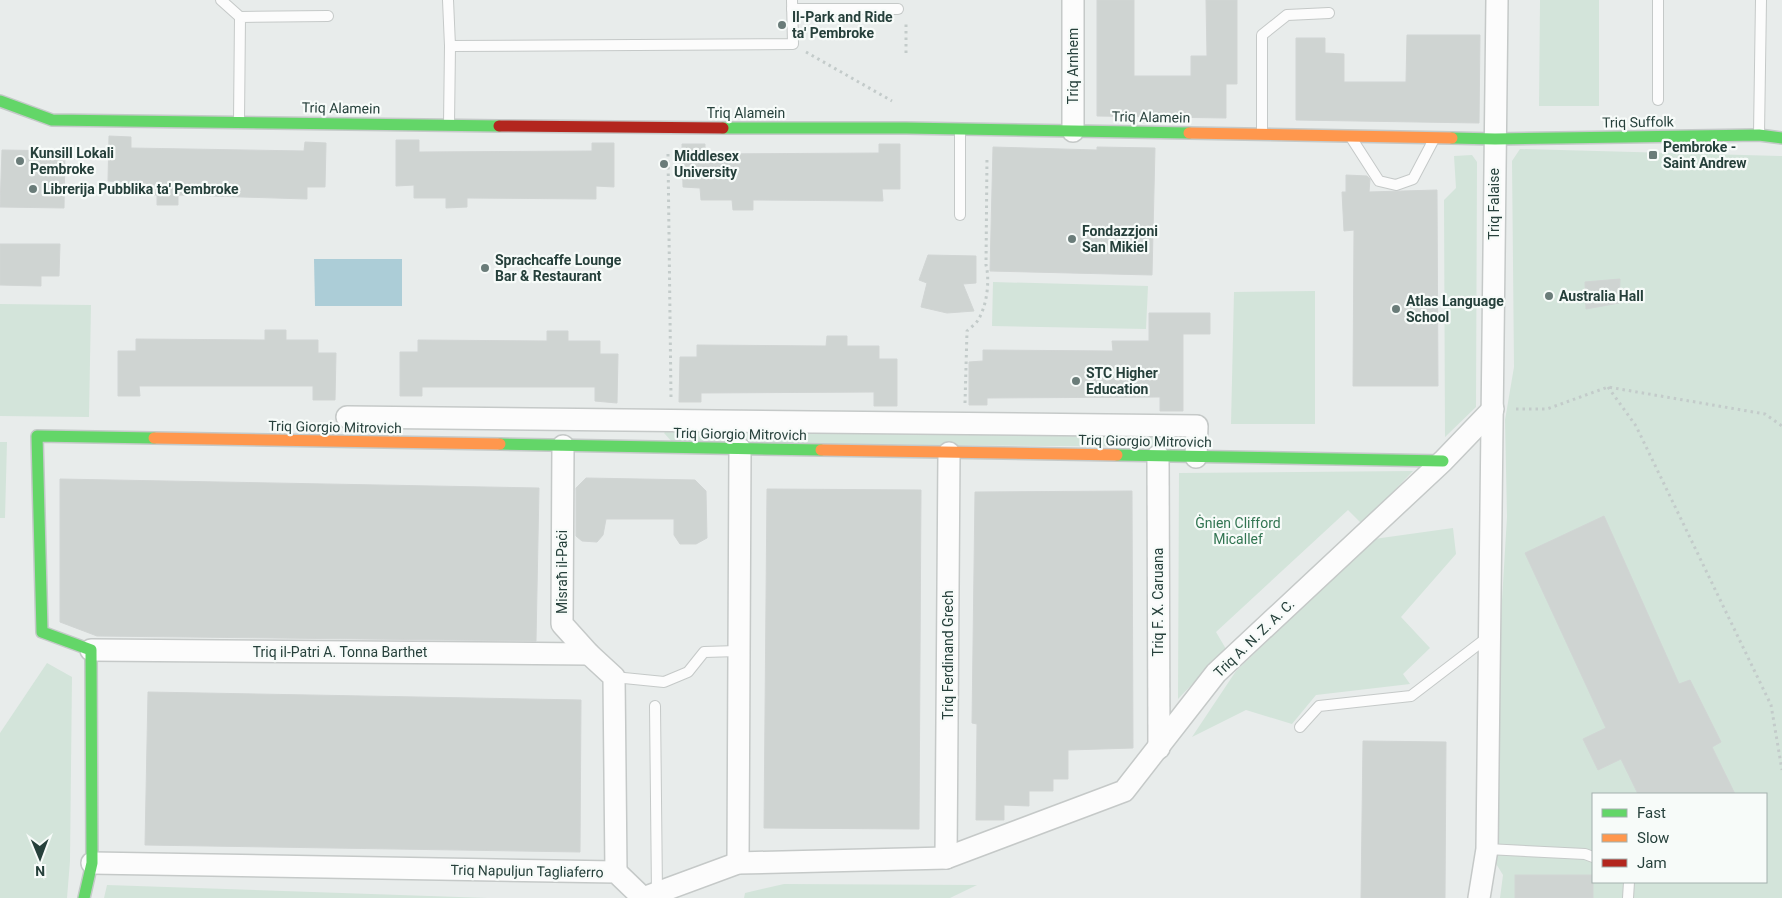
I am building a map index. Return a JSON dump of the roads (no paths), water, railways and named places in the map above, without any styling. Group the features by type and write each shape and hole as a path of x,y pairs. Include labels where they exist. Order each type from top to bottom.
{"street":[{"name":"Triq Arnhem","path":"1073,0 1073,131"},
{"name":"Triq Falaise","path":"1479,898 1487,849 1497,0"},
{"name":"Triq Alamein","path":"0,101 52,120 668,128 906,128 1494,139"},
{"name":"Triq Suffolk","path":"1494,139 1759,135 1782,138"},
{"name":"Triq A. N. Z. A. C.","path":"946,858 1124,791 1216,672 1443,461 1493,409"},
{"path":"346,418 1198,426 1196,457"},
{"name":"Triq Giorgio Mitrovich","path":"91,650 42,632 36,436 1443,461"},
{"name":"Misraħ il-Paċi","path":"563,446 562,624 589,654 614,677"},
{"path":"738,863 740,449"},
{"name":"Triq Ferdinand Grech","path":"946,858 950,453"},
{"name":"Triq F. X. Caruana","path":"1158,456 1159,748"},
{"path":"84,898 92,863 91,650"},
{"name":"Triq il-Patri A. Tonna Barthet","path":"91,650 589,654"},
{"path":"614,677 616,872"},
{"path":"648,896 738,863 946,858"},
{"name":"Triq Napuljun Tagliaferro","path":"92,863 616,872 648,896"}],"lane":[{"path":"221,0 240,17 328,16"},
{"path":"448,0 450,46 449,125"},
{"path":"1658,0 1658,100"},
{"path":"1759,135 1761,0"},
{"path":"450,46 793,44 792,5 898,9"},
{"path":"1262,134 1262,35 1287,15 1329,14"},
{"path":"239,122 240,17"},
{"path":"960,129 960,215"},
{"path":"1350,136 1380,180 1396,185 1413,179 1435,138"},
{"path":"1300,726 1318,706 1411,696 1488,638"},
{"path":"614,677 664,682 688,672 704,652 738,651"},
{"path":"648,896 655,706"},
{"path":"1487,849 1585,854 1592,857"},
{"path":"1628,898 1629,883"}],"water":[{"path":"314,259 402,259 402,306 315,306"}],"place":[{"name":"Il-Park and Ride ta' Pembroke","path":"782,25"},
{"name":"Pembroke - Saint Andrew","path":"1653,155"},
{"name":"Kunsill Lokali Pembroke","path":"20,161"},
{"name":"Middlesex University","path":"664,164"},
{"name":"Librerija Pubblika ta' Pembroke","path":"33,189"},
{"name":"Fondazzjoni San Mikiel","path":"1072,239"},
{"name":"Sprachcaffe Lounge Bar & Restaurant","path":"485,268"},
{"name":"Australia Hall","path":"1549,296"},
{"name":"Atlas Language School","path":"1396,309"},
{"name":"STC Higher Education","path":"1076,381"}],"park label":[{"name":"Ġnien Clifford Micallef","path":"1238,532"}]}
